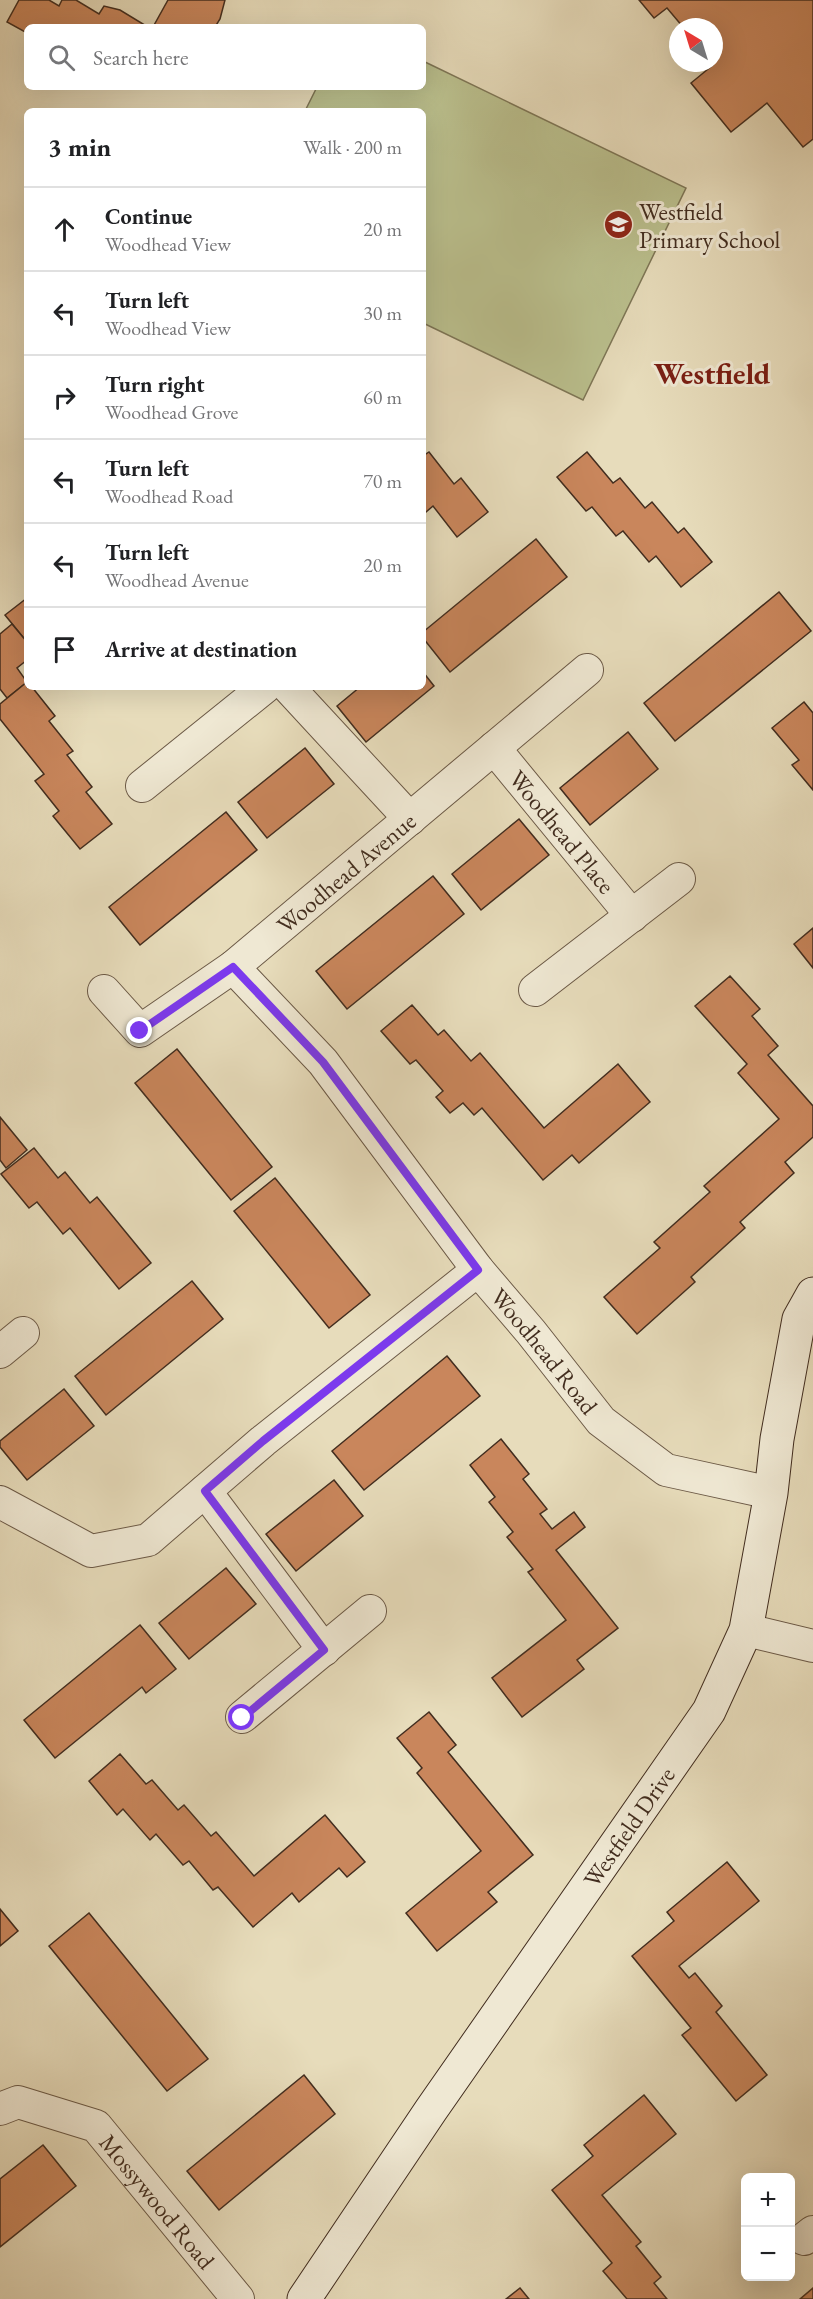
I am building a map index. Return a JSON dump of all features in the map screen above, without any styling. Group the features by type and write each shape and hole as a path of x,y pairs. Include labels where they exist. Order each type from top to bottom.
{"street":[{"name":"Woodhead Avenue","path":"104,991 140,1031 233,967 587,670"},
{"path":"142,786 261,690"},
{"path":"291,690 410,819"},
{"name":"Woodhead Place","path":"494,748 632,916"},
{"name":"Woodhead Place","path":"535,990 679,879"},
{"name":"Woodhead Road","path":"233,967 323,1062 478,1270 531,1332 601,1421 666,1470 771,1493"},
{"path":"0,1502 91,1551 148,1540 263,1441 478,1270"},
{"name":"Westfield Drive","path":"304,2299 431,2109 709,1711 746,1630 799,1319 813,1294"},
{"path":"205,1491 324,1650"},
{"path":"242,1718 370,1611"},
{"path":"746,1630 813,1646"},
{"name":"Mossywood Road","path":"0,2109 18,2102 96,2126 238,2299"}],"green space":[{"path":"426,62 686,188 583,400 426,324 426,108 306,108 316,90 426,90"}],"building":[{"path":"19,0 49,0 59,6 62,0 76,0 99,14 104,6 120,10 143,24 24,24 24,31 7,22"},
{"path":"168,0 225,0 217,24 155,24"},
{"path":"639,0 813,0 813,139 803,147 767,103 731,132 691,83 704,72 723,72 723,18 675,18 667,8 654,18"},
{"path":"429,452 454,484 461,478 488,512 457,537 433,506 426,512 426,454"},
{"path":"587,452 613,483 620,478 645,508 652,502 678,533 684,528 712,562 681,587 656,556 649,562 623,531 616,536 592,507 586,511 557,477"},
{"path":"536,539 567,577 450,672 426,642 426,630"},
{"path":"779,592 811,631 675,741 644,703"},
{"path":"24,600 24,638 5,615"},
{"path":"12,624 24,638 24,662 17,668 24,678 24,684 7,698 0,689 0,634"},
{"path":"426,676 434,686 366,742 337,706 356,690 426,690"},
{"path":"24,684 24,690 34,690 55,716 49,721 73,751 67,755 92,787 86,792 112,824 80,849 53,816 59,811 35,781 44,774 0,719 0,704"},
{"path":"804,702 813,713 813,790 792,765 799,760 772,728"},
{"path":"628,732 658,769 590,825 560,788"},
{"path":"305,748 334,784 267,838 238,802"},
{"path":"226,812 257,850 140,945 109,907"},
{"path":"519,819 549,855 481,910 452,874"},
{"path":"433,876 464,914 347,1009 316,971"},
{"path":"813,928 813,968 794,944"},
{"path":"730,976 760,1009 752,1016 778,1046 768,1055 813,1106 813,1137 785,1162 794,1173 740,1222 745,1228 691,1277 695,1282 637,1334 604,1297 660,1248 654,1242 710,1192 704,1186 779,1119 738,1073 747,1064 695,1006"},
{"path":"412,1005 438,1035 444,1030 471,1061 480,1053 544,1128 618,1064 650,1102 579,1163 572,1155 543,1180 482,1108 474,1115 463,1103 450,1113 436,1097 443,1091 416,1060 410,1064 381,1031"},
{"path":"177,1049 272,1167 231,1200 135,1083"},
{"path":"0,1117 27,1150 6,1168 0,1160"},
{"path":"34,1148 58,1178 65,1172 90,1203 97,1197 151,1263 119,1289 70,1228 63,1234 37,1202 29,1208 1,1174"},
{"path":"275,1178 370,1295 329,1328 234,1211"},
{"path":"192,1281 223,1319 106,1415 75,1376"},
{"path":"447,1356 480,1396 364,1490 332,1451"},
{"path":"64,1389 94,1426 27,1480 0,1447 0,1441"},
{"path":"501,1439 529,1474 523,1479 547,1509 540,1514 552,1529 574,1512 585,1527 556,1550 618,1628 577,1660 584,1669 522,1717 492,1678 566,1620 528,1572 533,1569 507,1537 513,1532 489,1502 495,1497 470,1465"},
{"path":"334,1480 363,1516 296,1571 266,1534"},
{"path":"226,1568 256,1604 189,1659 159,1623"},
{"path":"140,1625 176,1669 146,1693 142,1687 55,1758 24,1720"},
{"path":"429,1712 456,1745 448,1752 533,1855 488,1892 497,1902 437,1951 406,1913 481,1851 417,1773 422,1768 397,1738"},
{"path":"120,1754 146,1784 152,1780 178,1810 184,1805 211,1836 216,1832 254,1876 325,1815 365,1862 347,1877 339,1868 299,1902 292,1893 253,1927 218,1887 213,1890 189,1861 183,1865 156,1834 150,1840 123,1809 117,1815 89,1781"},
{"path":"727,1862 759,1901 679,1966 689,1978 695,1973 722,2006 716,2012 767,2075 736,2101 682,2035 691,2028 632,1956 674,1921 667,1912"},
{"path":"0,1909 18,1931 0,1946"},
{"path":"89,1913 208,2059 167,2091 49,1946"},
{"path":"304,2075 335,2114 219,2210 187,2171"},
{"path":"644,2095 676,2134 602,2195 641,2242 636,2246 661,2277 654,2283 667,2299 627,2299 603,2271 612,2263 552,2190 593,2156 584,2145"},
{"path":"43,2145 76,2186 0,2247 0,2179"},
{"path":"520,2288 529,2299 506,2299"},
{"path":"813,2288 813,2299 800,2299"}],"place":[{"name":"Westfield Primary School","path":"618,225"}],"district":[{"name":"Westfield","path":"712,373"}],"route":[{"path":"140,1031 233,967 323,1062 478,1270 263,1441 205,1491 324,1650 242,1718"}]}
